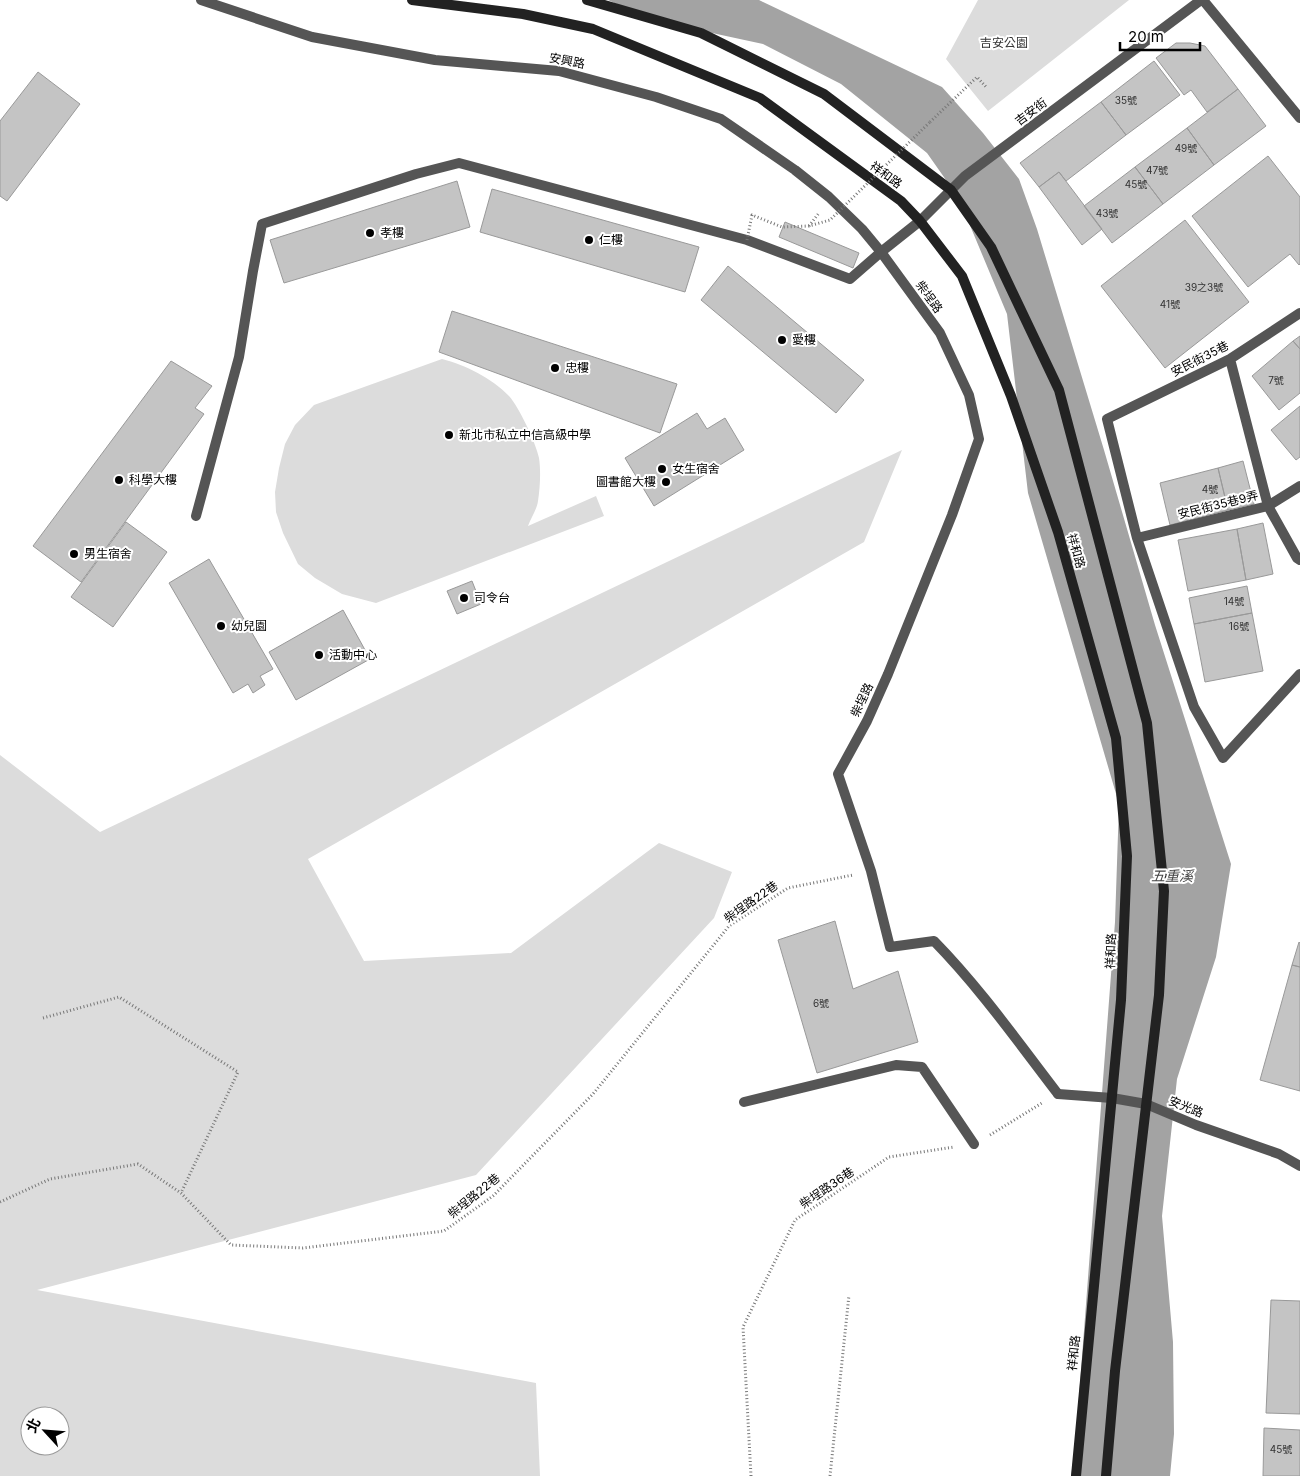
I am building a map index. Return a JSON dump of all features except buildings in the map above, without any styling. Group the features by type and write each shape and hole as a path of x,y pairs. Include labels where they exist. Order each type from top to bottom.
{"main road":[{"name":"祥和路","path":"412,0 523,14 593,29 760,98 901,201 920,221 962,276 1011,396 1058,532 1116,738 1127,856 1121,1000 1076,1476"},
{"name":"祥和路","path":"587,0 701,33 824,94 951,190 991,247 1058,390 1147,723 1164,891 1159,995 1115,1371 1106,1476"}],"street":[{"name":"安興路","path":"201,0 312,38 435,60 559,71 656,97 721,119 795,170 829,197 862,228 881,252"},
{"name":"吉安街","path":"747,240 850,279 920,221 965,176 1202,0"},
{"path":"1202,0 1300,118"},
{"path":"196,516 239,357 262,224 416,174 459,163 747,240"},
{"name":"柴埕路","path":"881,252 940,333 969,395 979,439 952,515 888,674 867,721 838,774 871,871 890,947 934,941 957,964 990,1004 1058,1094"},
{"name":"安民街35巷","path":"1137,538 1107,418 1230,359 1300,314"},
{"path":"1230,359 1268,506 1297,558 1300,560"},
{"name":"安民街35巷9弄","path":"1137,538 1268,506 1300,486"},
{"path":"1137,538 1194,707 1223,758 1300,674"},
{"path":"744,1102 896,1065 922,1066 974,1144"},
{"name":"安光路","path":"1058,1094 1112,1098 1146,1104 1196,1125 1279,1154 1300,1166"}],"path":[{"path":"747,240 752,215 782,227 809,226 830,220 977,77 987,88"},
{"name":"柴埕路22巷","path":"0,1202 50,1179 138,1164 181,1192 231,1245 304,1248 444,1231 493,1196 593,1094 729,926 788,888 871,871"},
{"path":"43,1018 119,997 238,1072 181,1192"},
{"name":"柴埕路36巷","path":"751,1476 743,1327 795,1220 889,1157 974,1144 1058,1094"},
{"path":"830,1476 849,1295"}],"green space":[{"name":"吉安公園","path":"978,0 1129,0 988,111 946,59"},
{"path":"442,359 469,369 495,383 509,396 522,416 537,451 540,468 537,504 528,526 596,496 604,516 376,603 342,594 315,578 298,564 283,533 276,512 275,492 285,444 295,425 314,405"},
{"path":"902,450 864,542 308,859 364,961 511,953 659,843 732,872 714,918 476,1175 37,1290 536,1383 540,1476 0,1476 0,755 100,832"}],"water":[{"name":"五重溪","path":"608,0 759,0 942,87 983,133 1019,179 1037,229 1155,625 1231,864 1216,957 1177,1079 1162,1216 1173,1342 1174,1434 1170,1476 1071,1476 1075,1449 1115,922 1119,804 1028,493 1007,314 969,223 946,180 927,153 841,84 763,44 652,20"}],"place":[{"name":"孝樓","path":"370,233"},
{"name":"仁樓","path":"589,240"},
{"name":"愛樓","path":"782,340"},
{"name":"忠樓","path":"555,368"},
{"name":"新北市私立中信高級中學","path":"449,435"},
{"name":"女生宿舍","path":"662,469"},
{"name":"科學大樓","path":"119,480"},
{"name":"圖書館大樓","path":"666,482"},
{"name":"男生宿舍","path":"74,554"},
{"name":"司令台","path":"464,598"},
{"name":"幼兒園","path":"221,626"},
{"name":"活動中心","path":"319,655"}]}
